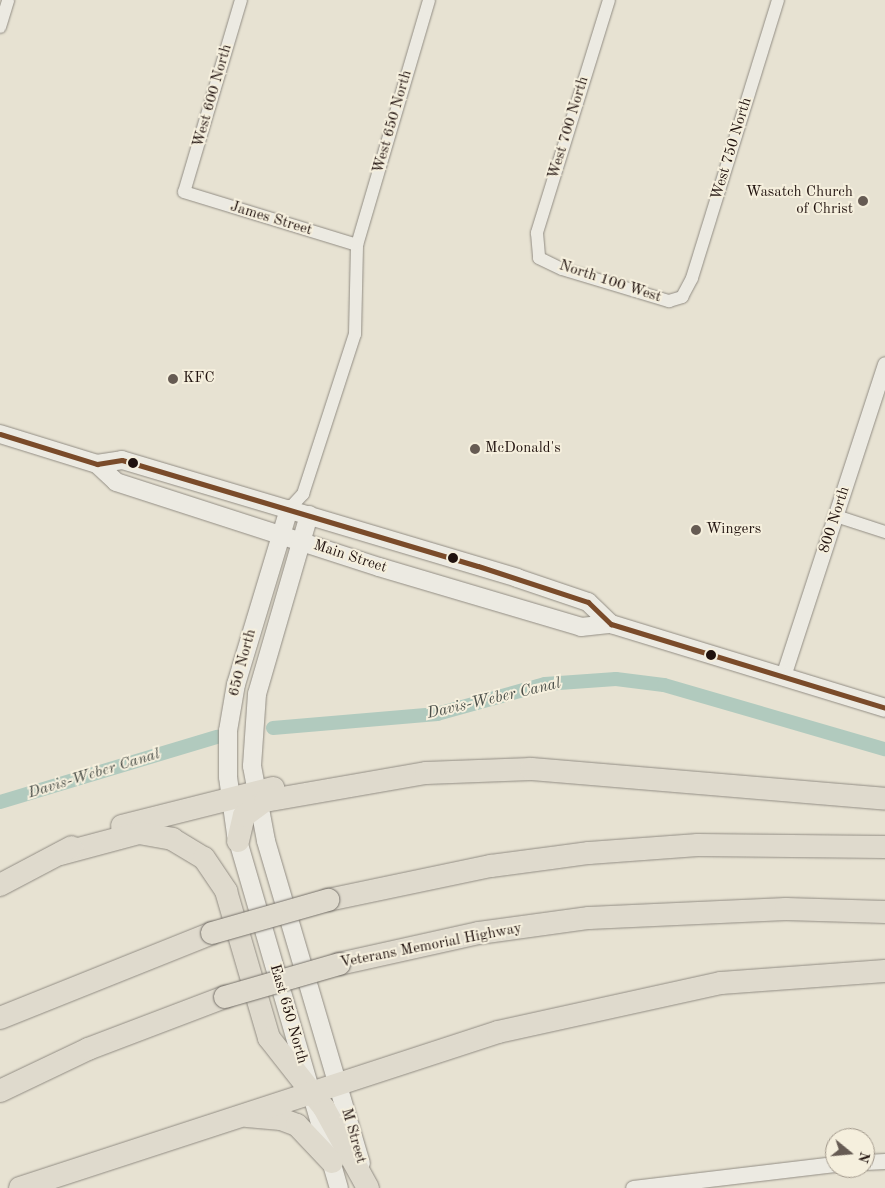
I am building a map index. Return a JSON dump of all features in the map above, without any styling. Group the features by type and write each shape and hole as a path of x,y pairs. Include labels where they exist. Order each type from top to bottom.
{"highway":[{"path":"0,885 60,854 126,825 255,789 281,786 335,786 426,774 531,769 885,799"},
{"path":"238,841 244,816 255,789"},
{"path":"60,854 139,832 172,839 204,858 226,891 269,1038 310,1090 368,1188"},
{"path":"0,1018 212,932 328,900 491,866 589,852 698,845 885,847"},
{"name":"Veterans Memorial Highway","path":"0,1091 88,1049 224,997 339,964 479,933 589,918 776,909 885,912"},
{"path":"20,1188 310,1090 338,1083 498,1032 721,983 885,971"},
{"path":"234,1116 288,1120 308,1134 332,1162"}],"main road":[{"name":"Main Street","path":"0,434 97,464 116,482 281,536 581,627 610,624 885,708"},
{"name":"Main Street","path":"97,464 122,460 309,515 588,602 610,624"},
{"name":"650 North","path":"238,841 230,797 228,743 233,698 289,510"},
{"name":"650 North","path":"309,515 257,694 255,789 338,1083"},
{"name":"East 650 North","path":"238,841 339,1188"},
{"name":"M Street","path":"338,1083 368,1188"}],"street":[{"path":"0,26 8,0"},
{"name":"West 600 North","path":"184,192 241,0"},
{"name":"West 650 North","path":"357,245 429,0"},
{"name":"West 700 North","path":"539,258 537,233 608,0"},
{"name":"West 750 North","path":"682,297 692,278 778,0"},
{"name":"James Street","path":"184,192 357,245"},
{"name":"650 North","path":"289,510 303,494 356,334 357,245"},
{"name":"North 100 West","path":"539,258 562,269 669,301 682,297"},
{"name":"800 North","path":"783,676 885,364"},
{"path":"303,494 309,515"},
{"path":"836,516 885,532"},
{"path":"633,1188 825,1165"}],"waterway":[{"name":"Davis-Weber Canal","path":"273,728 437,714 545,684 616,679 664,685 885,749"},
{"name":"Davis-Weber Canal","path":"0,802 217,737"}],"transit line":[{"path":"0,434 97,464 122,460 478,566 588,602 611,624 885,708"}],"place":[{"name":"Wasatch Church of Christ","path":"863,201"},
{"name":"KFC","path":"173,379"},
{"name":"McDonald's","path":"475,449"},
{"name":"Wingers","path":"696,530"}]}
